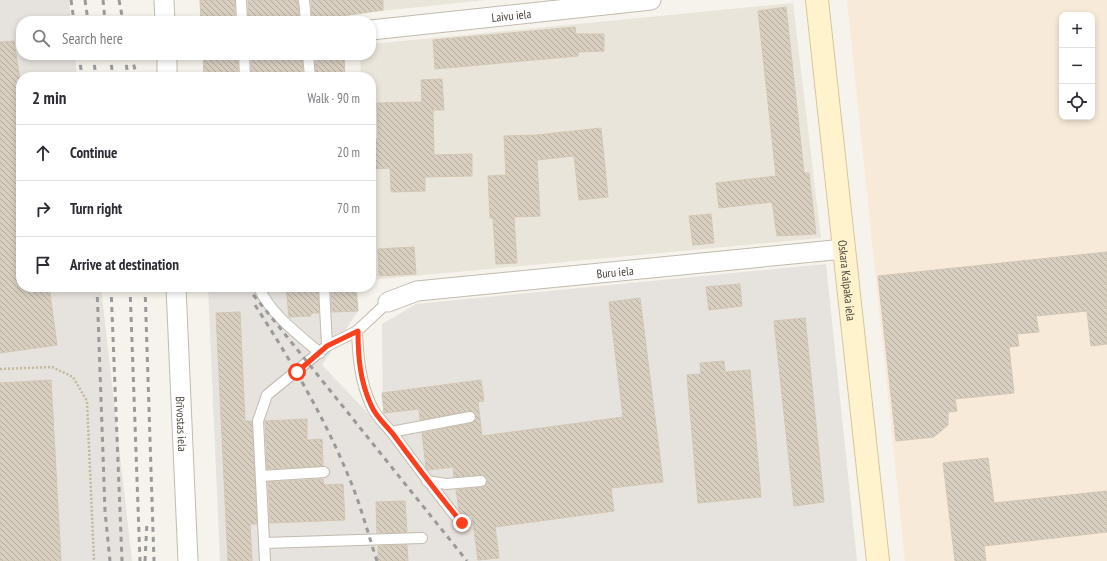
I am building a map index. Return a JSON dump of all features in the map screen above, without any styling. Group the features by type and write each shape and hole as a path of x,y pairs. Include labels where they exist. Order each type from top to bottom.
{"main road":[{"name":"Oskara Kalpaka iela","path":"817,0 878,561"}],"street":[{"path":"164,0 165,16"},
{"name":"Laivu iela","path":"376,29 651,0"},
{"path":"167,60 168,72"},
{"name":"Buru iela","path":"388,302 417,291 844,249"},
{"name":"Brīvostas iela","path":"176,292 188,561"}],"lane":[{"path":"241,0 242,16"},
{"path":"304,0 306,16"},
{"path":"244,60 245,72"},
{"path":"308,60 310,72"},
{"path":"261,292 262,296 283,320 320,354"},
{"path":"324,292 327,346"},
{"path":"265,561 258,421 267,395 320,354 327,346 358,331 388,302"},
{"path":"358,331 359,367 370,405 379,420 391,432 427,481 462,523"},
{"path":"391,432 470,417"},
{"path":"261,476 324,472"},
{"path":"427,481 446,484 481,481"},
{"path":"264,543 422,538"}],"path":[{"path":"0,369 52,367 72,377 86,401 94,561"}],"shaded area":[{"path":"0,0 69,0 71,16 16,16 16,60 75,60 77,72 16,72 16,292 102,292 132,561 0,561"},
{"path":"360,0 487,0 361,13"},
{"path":"847,0 1107,0 1107,561 905,561"},
{"path":"793,3 821,238 376,280 376,72 361,72 360,60 376,60 376,44"},
{"path":"826,264 857,561 220,561 208,292 356,292 358,311 322,365 383,429 382,324 416,304"}],"building":[{"path":"200,0 235,0 235,16 201,16"},
{"path":"248,0 298,0 299,16 248,16"},
{"path":"311,0 383,0 383,10 342,16 312,16"},
{"path":"786,7 804,173 809,173 816,234 777,236 772,202 719,208 716,183 776,176 758,11"},
{"path":"575,27 576,34 604,34 604,51 578,52 578,56 435,69 433,40"},
{"path":"14,41 19,72 16,72 16,292 50,292 57,345 0,353 0,42"},
{"path":"203,60 238,60 238,72 204,72"},
{"path":"251,60 302,60 303,72 251,72"},
{"path":"315,60 344,60 345,72 316,72"},
{"path":"442,79 444,110 433,110 434,155 472,154 472,176 425,177 425,191 391,192 390,168 376,169 376,139 378,139 377,103 422,102 421,80"},
{"path":"601,128 608,197 579,200 574,156 537,160 540,216 514,217 517,263 496,264 493,218 490,218 488,176 506,175 504,136 537,135"},
{"path":"711,214 714,243 693,245 689,216"},
{"path":"414,247 416,274 379,276 378,249"},
{"path":"1107,252 1107,344 1091,346 1087,311 1036,316 1039,332 1017,334 1019,346 1009,347 1014,393 955,399 957,411 948,412 948,425 934,437 896,441 878,276"},
{"path":"740,284 742,306 709,310 706,287"},
{"path":"286,292 318,292 319,313 311,313 311,316 289,317"},
{"path":"331,292 356,292 358,311 332,312"},
{"path":"640,298 663,482 611,488 614,511 495,527 499,558 478,560 472,515 464,516 459,510 456,490 484,487 487,483 487,478 480,475 454,477 453,467 428,470 426,468 422,433 472,423 476,419 475,413 469,411 420,420 419,409 384,413 382,393 481,380 484,401 478,402 482,436 623,417 609,302"},
{"path":"240,312 245,421 252,421 257,524 250,524 252,561 228,561 216,313"},
{"path":"805,318 824,502 794,506 774,321"},
{"path":"724,361 725,372 750,370 761,497 698,503 687,375 701,374 700,363"},
{"path":"51,380 61,561 0,561 0,383"},
{"path":"307,419 307,440 322,439 323,466 267,469 265,421"},
{"path":"988,458 994,503 1107,491 1107,532 984,546 986,561 955,561 943,463"},
{"path":"323,479 324,485 343,484 345,520 270,523 268,482"},
{"path":"405,501 407,532 377,533 376,502"},
{"path":"407,545 408,561 378,561 378,546"}],"railway":[{"path":"71,0 73,16"},
{"path":"85,0 87,16"},
{"path":"103,0 105,16"},
{"path":"119,0 122,16"},
{"path":"80,60 81,72"},
{"path":"94,60 95,72"},
{"path":"111,60 112,72"},
{"path":"126,60 127,72"},
{"path":"132,60 136,72"},
{"path":"97,292 105,511 110,561"},
{"path":"111,292 122,561"},
{"path":"130,292 140,561"},
{"path":"145,292 154,561"},
{"path":"251,292 467,561"},
{"path":"255,305 282,347 330,434 354,490 377,561"},
{"path":"145,561 147,521"}],"route":[{"path":"297,372 320,354 327,346 358,331 359,367 370,405 379,420 391,432 427,481 462,523"}]}
